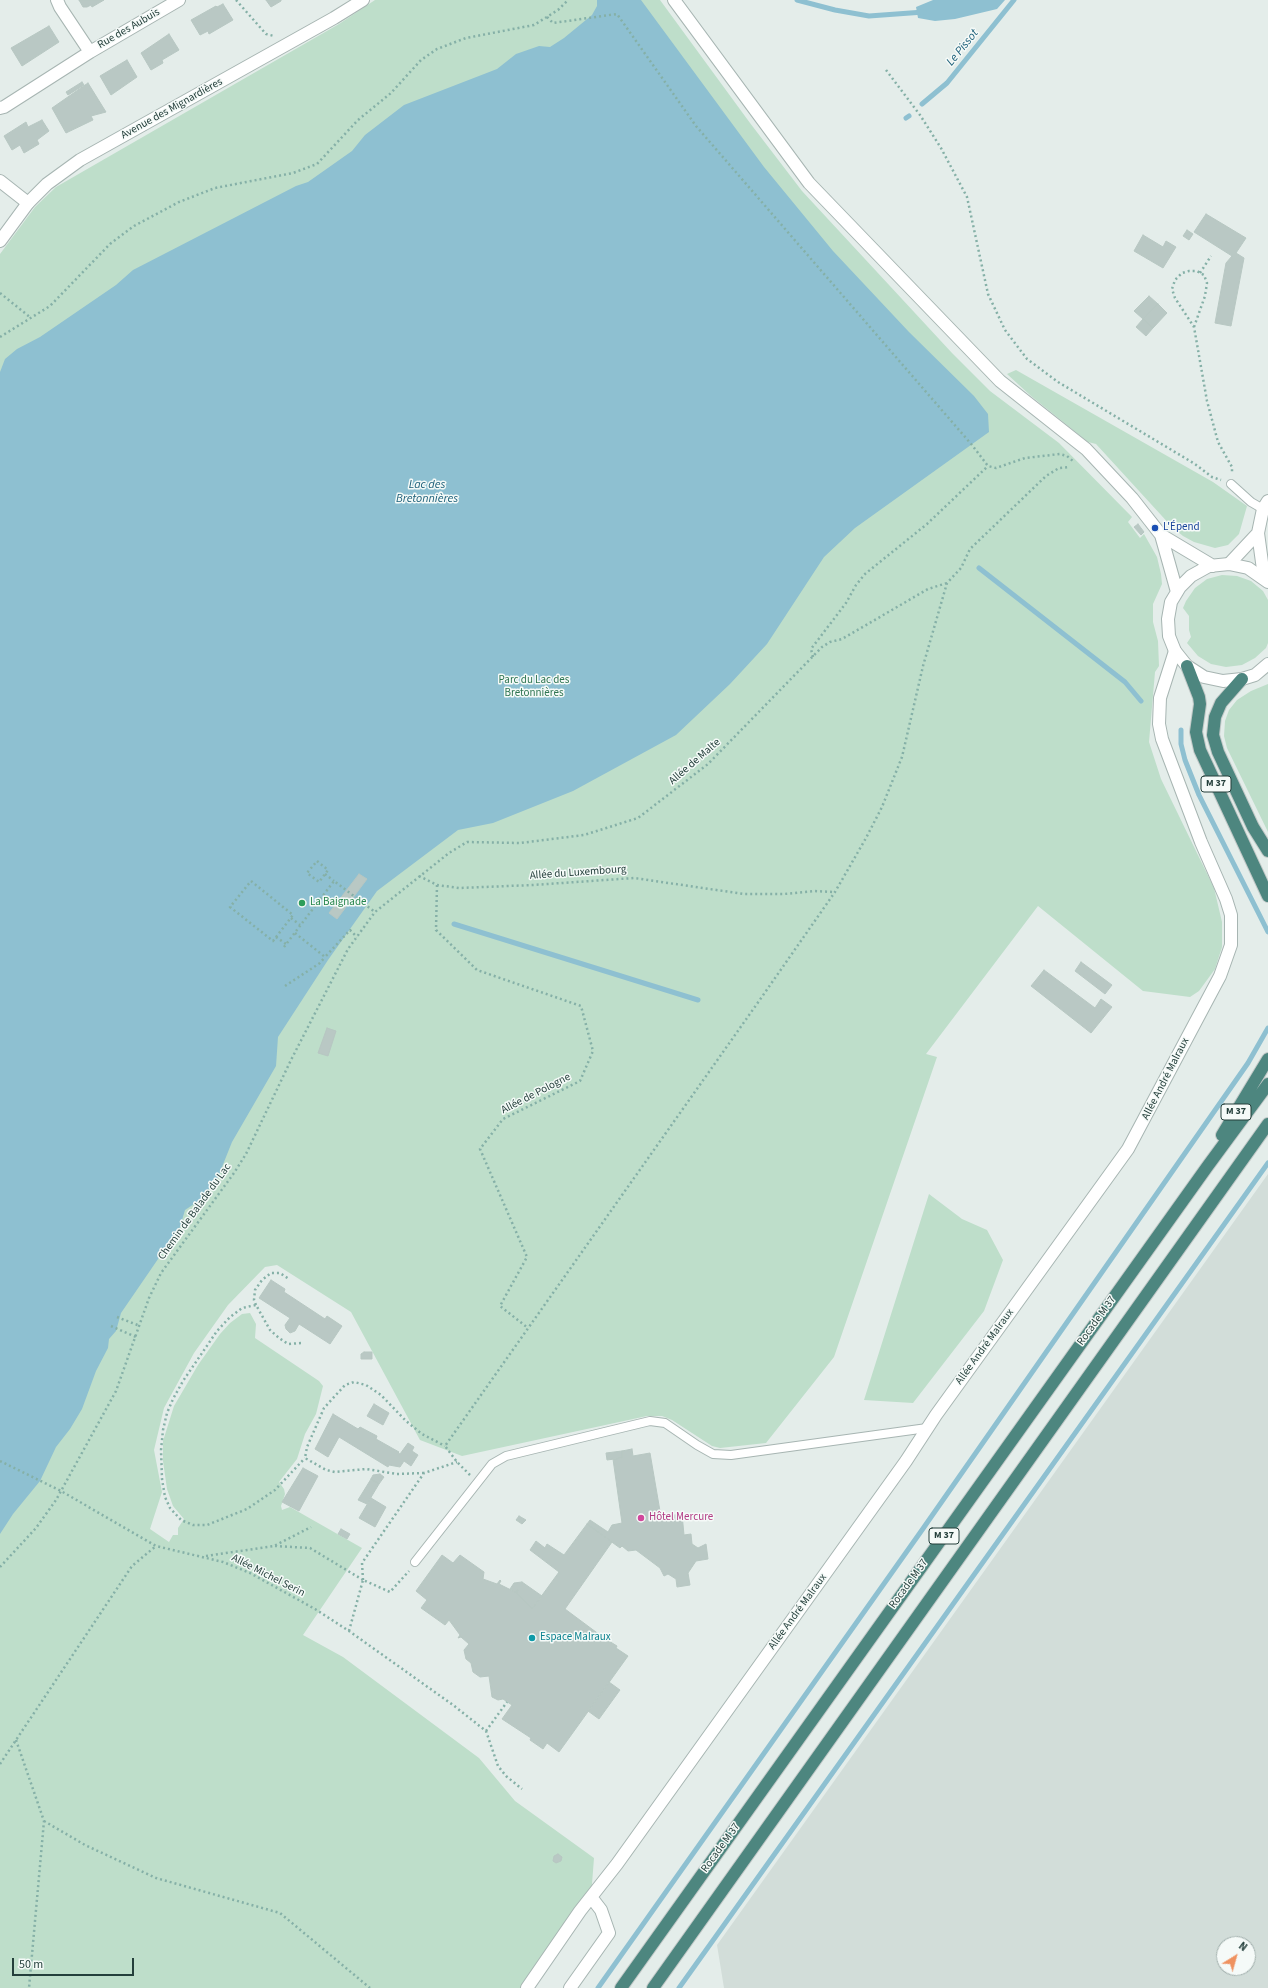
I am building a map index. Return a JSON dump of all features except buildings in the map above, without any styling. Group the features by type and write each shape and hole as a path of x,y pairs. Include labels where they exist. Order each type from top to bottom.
{"highway":[{"name":"M 37","path":"1187,666 1199,697 1200,704 1196,732 1200,750 1268,896"},
{"name":"M 37","path":"1242,679 1221,703 1215,717 1213,735 1218,752 1253,827 1268,851"},
{"name":"M 37","path":"1207,1167 1236,1110 1268,1059"},
{"name":"Rocade M 37","path":"621,1988 1207,1167 1268,1084"},
{"name":"M 37","path":"652,1988 1268,1124"}],"street":[{"name":"Rue des Aubuis","path":"57,0 60,7 90,52 179,0"},
{"name":"Avenue des Mignardières","path":"0,241 28,203 47,184 80,160 285,46 363,0"},
{"path":"674,0 809,183 1000,381 1086,449 1132,498 1161,535 1213,566"},
{"path":"0,108 4,107 90,52"},
{"path":"0,181 28,203"},
{"path":"1265,505 1258,533 1266,580"},
{"path":"1229,564 1258,533"},
{"path":"1161,535 1177,592"},
{"path":"1266,580 1248,568 1229,564 1213,566 1191,576 1177,592 1171,602 1168,619 1169,636 1176,651 1187,666 1204,677 1223,681 1242,679 1267,666"},
{"name":"Allée André Malraux","path":"527,1988 896,1474 927,1428 1128,1150 1220,976 1231,945 1232,929 1226,899 1201,842 1162,739 1159,724 1160,698 1176,651"},
{"path":"570,1988 609,1933 601,1910 592,1897"}],"lane":[{"path":"1231,484 1251,502 1265,505"},
{"path":"415,1562 492,1464 506,1456 650,1421 665,1423 713,1454 731,1455 927,1428"}],"path":[{"path":"236,0 266,34 280,37 285,46"},
{"path":"0,337 50,306 114,240 154,215 197,194 215,188 293,173 317,164 354,125 391,93 421,60 437,49 466,38 534,25 547,17 568,0"},
{"path":"547,17 553,23 617,14 696,126 972,445 988,466 996,468 1025,458 1060,454 1067,456 1074,462"},
{"path":"886,70 920,115 941,148 967,197 988,294 1005,330 1027,359 1058,382 1195,464 1212,477 1231,484 1232,467 1218,442 1206,401 1194,326 1175,298 1172,289 1175,280 1182,273 1189,271 1204,275 1206,283 1205,296 1194,326"},
{"path":"1200,273 1211,256"},
{"path":"0,293 31,318"},
{"path":"814,657 810,649 846,603 856,585 865,574 927,524 988,466"},
{"path":"445,1446 835,892 879,813 902,757 922,666 947,583 961,568 970,548 1046,476 1059,468 1069,467"},
{"name":"Allée de Malte","path":"419,876 449,853 467,842 520,843 584,835 638,818 708,764 814,657 822,647 830,642 842,639 928,589 947,583"},
{"path":"317,861 328,870 325,874 319,882 307,873 317,861"},
{"path":"325,874 375,912"},
{"name":"Allée du Luxembourg","path":"419,876 437,885 459,888 634,878 744,894 784,894 814,891 835,892"},
{"name":"Chemin de Balade du Lac","path":"0,1567 36,1528 61,1491 116,1391 149,1298 162,1273 246,1154 291,1060 348,949 375,912 419,876"},
{"path":"251,881 294,915 291,918 273,941 230,907 251,881"},
{"path":"276,937 285,945 334,881"},
{"name":"Allée de Pologne","path":"437,885 436,930 477,970 581,1006 593,1051 580,1081 503,1119 480,1149 527,1257 500,1306 528,1328"},
{"path":"291,918 300,925"},
{"path":"285,986 320,963 350,930 357,937"},
{"path":"295,933 325,957"},
{"path":"289,1279 280,1273 271,1273 262,1280 255,1290 254,1300 270,1330 288,1344 301,1343"},
{"path":"256,1305 242,1308 217,1331 200,1354 173,1399 163,1430 161,1450 162,1480 165,1498 170,1508 181,1520 194,1525 207,1525 230,1517 246,1509 275,1490 305,1458 307,1447 324,1408 345,1386 354,1382 366,1385 381,1395 406,1421 422,1434 445,1446 457,1462 478,1482"},
{"path":"117,1317 140,1326"},
{"path":"111,1326 136,1337"},
{"path":"305,1458 326,1470 335,1472 366,1469 397,1474 424,1473 457,1462"},
{"name":"Allée Michel Serin","path":"0,1461 61,1491 156,1546 223,1562 250,1573 315,1609 349,1631 453,1705 486,1731"},
{"path":"349,1631 363,1580 362,1563 424,1473"},
{"path":"274,1546 311,1527"},
{"path":"0,1764 132,1566 156,1546"},
{"path":"203,1556 274,1546 310,1548 363,1580 390,1592 415,1562"},
{"path":"507,1702 486,1731 498,1766 506,1776 522,1789"},
{"path":"16,1740 44,1821 29,1987"},
{"path":"44,1821 85,1845 156,1878 280,1913 370,1988"}],"shaded area":[{"path":"1268,1174 1268,1988 724,1988 717,1945"}],"green space":[{"name":"Parc du Lac des Bretonnières","path":"375,0 660,0 802,191 952,353 990,391 1059,443 1132,517 1128,522 1140,538 1144,534 1157,557 1162,584 1153,604 1153,622 1158,641 1159,666 1155,672 1149,742 1161,779 1214,888 1222,922 1222,947 1215,969 1199,991 1190,997 1143,991 1038,906 926,1054 937,1057 834,1357 766,1443 720,1448 712,1446 672,1420 662,1416 647,1416 462,1456 420,1440 351,1312 277,1265 265,1267 228,1305 194,1353 164,1408 154,1450 162,1492 150,1529 169,1542 173,1535 178,1535 178,1528 184,1519 173,1506 167,1489 163,1461 163,1441 174,1406 198,1365 220,1334 230,1323 242,1314 250,1313 256,1324 255,1338 319,1381 323,1386 316,1414 305,1434 297,1459 279,1482 284,1489 285,1494 281,1506 282,1510 290,1507 362,1548 303,1635 343,1657 479,1758 515,1801 594,1858 591,1897 527,1988 0,1988 0,254 35,207 56,187 339,24"},
{"path":"1016,370 1213,482 1247,506 1239,534 1228,545 1215,548 1194,542 1183,536 1172,527 1096,444 1088,442 1031,396 1007,374"},
{"path":"1222,575 1237,576 1251,581 1263,591 1268,600 1268,643 1266,648 1255,658 1242,665 1226,667 1211,664 1198,656 1187,643 1191,637 1189,630 1189,616 1183,608 1186,601 1195,588 1207,579"},
{"path":"1268,684 1268,832 1227,748 1224,736 1225,721 1229,710 1237,700 1251,691"},
{"path":"929,1194 962,1219 987,1230 1003,1260 984,1311 913,1403 864,1400"}],"water":[{"name":"Lac des Bretonnières","path":"597,0 641,0 764,167 833,251 909,332 974,396 988,414 989,432 855,528 824,557 767,644 730,684 676,735 573,791 493,823 458,830 377,891 328,960 278,1037 276,1066 232,1142 218,1177 200,1200 185,1210 180,1227 121,1313 116,1331 109,1339 108,1348 96,1371 82,1409 70,1429 56,1447 40,1481 13,1514 0,1534 0,372 5,359 17,349 40,337 116,285 133,270 296,186 308,182 352,151 365,135 404,105 497,69 516,54 539,46 550,47 564,38 592,15 597,6"},
{"path":"933,0 1005,0 997,9 955,19 935,21 918,18 916,7"}],"waterway":[{"name":"Le Pissot","path":"797,0 835,10 869,16 924,12"},
{"name":"Le Pissot","path":"922,104 947,83 1014,0"},
{"path":"979,568 1125,682 1141,701"},
{"path":"1181,730 1181,744 1185,760 1199,795 1268,932"},
{"path":"454,924 698,1000"},
{"path":"598,1988 922,1530 1248,1063 1268,1028"},
{"path":"679,1988 1268,1163"}],"place":[{"name":"L'Épend","path":"1155,528"},
{"name":"La Baignade","path":"302,903"},
{"name":"Hôtel Mercure","path":"641,1518"},
{"name":"Espace Malraux","path":"532,1638"}]}
